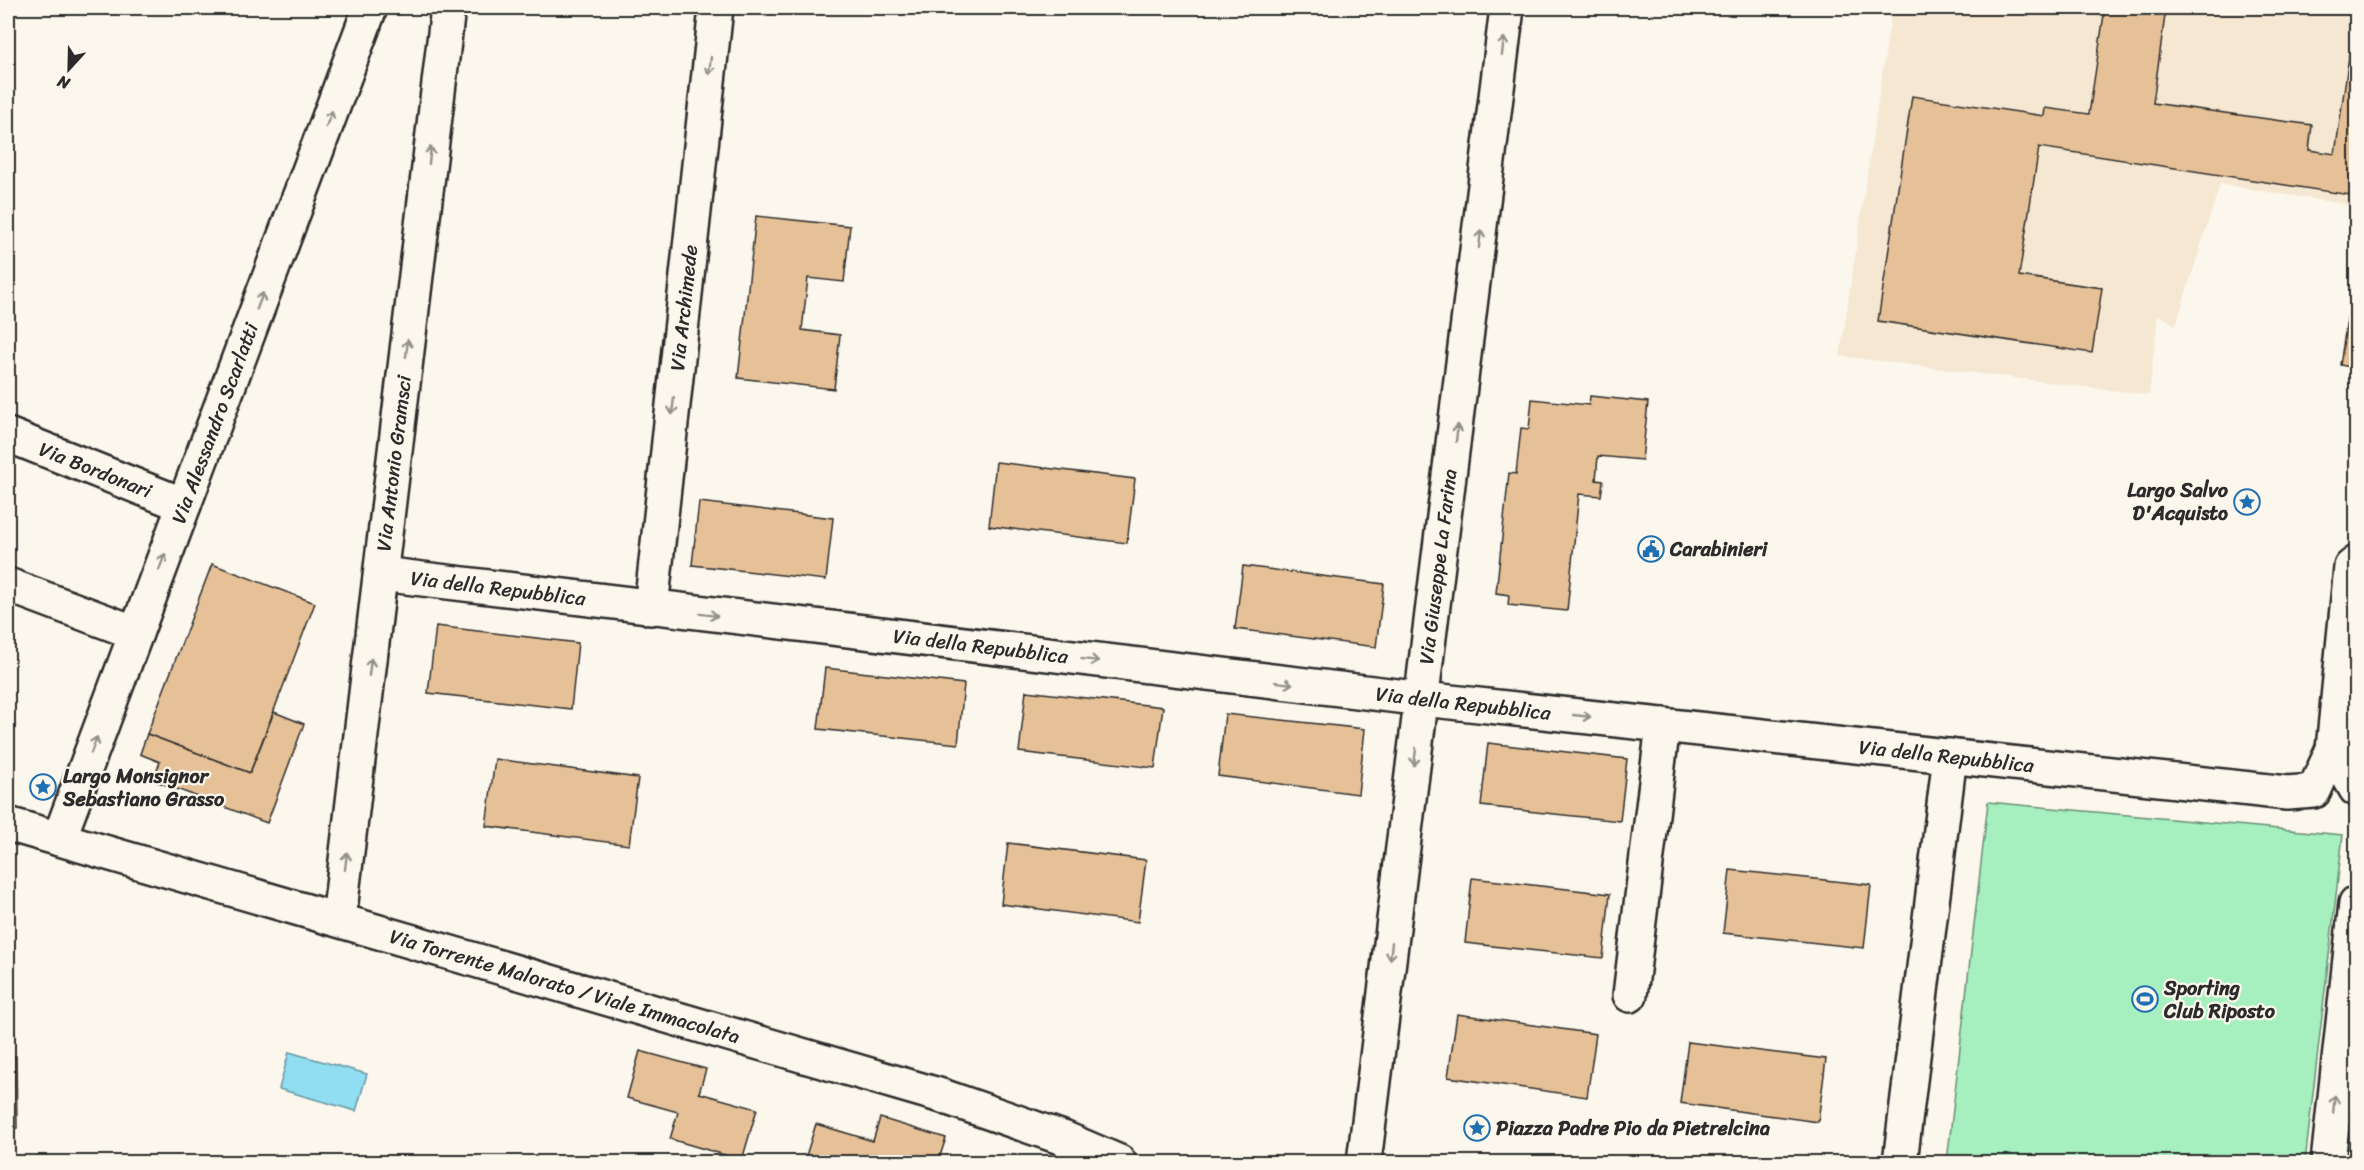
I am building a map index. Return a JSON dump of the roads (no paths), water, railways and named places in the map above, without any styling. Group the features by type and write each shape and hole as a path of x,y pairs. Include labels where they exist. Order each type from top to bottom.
{"street":[{"name":"Via Alessandro Scarlatti","path":"59,839 370,8"},
{"name":"Via Antonio Gramsci","path":"339,919 448,8"},
{"name":"Via Archimede","path":"651,608 716,8"},
{"name":"Via Giuseppe La Farina","path":"1364,1162 1508,8"},
{"name":"Via Bordonari","path":"8,435 184,504"},
{"name":"Via della Repubblica","path":"381,574 1423,699 2287,793 2314,791 2333,749 2351,567 2356,563"},
{"path":"8,585 136,633"},
{"path":"1630,995 1663,724"},
{"path":"2333,749 2356,789"},
{"path":"1900,1162 1950,756"},
{"name":"Via Torrente Malorato / Viale Immacolata","path":"8,824 942,1096 1063,1138 1119,1162"},
{"path":"2328,1162 2356,903"}],"water":[{"path":"289,1052 367,1074 356,1111 279,1089"}],"place":[{"name":"Largo Salvo D'Acquisto","path":"2247,502"},
{"name":"Carabinieri","path":"1651,549"},
{"name":"Largo Monsignor Sebastiano Grasso","path":"43,787"},
{"name":"Sporting Club Riposto","path":"2145,999"},
{"name":"Piazza Padre Pio da Pietrelcina","path":"1477,1128"}]}
